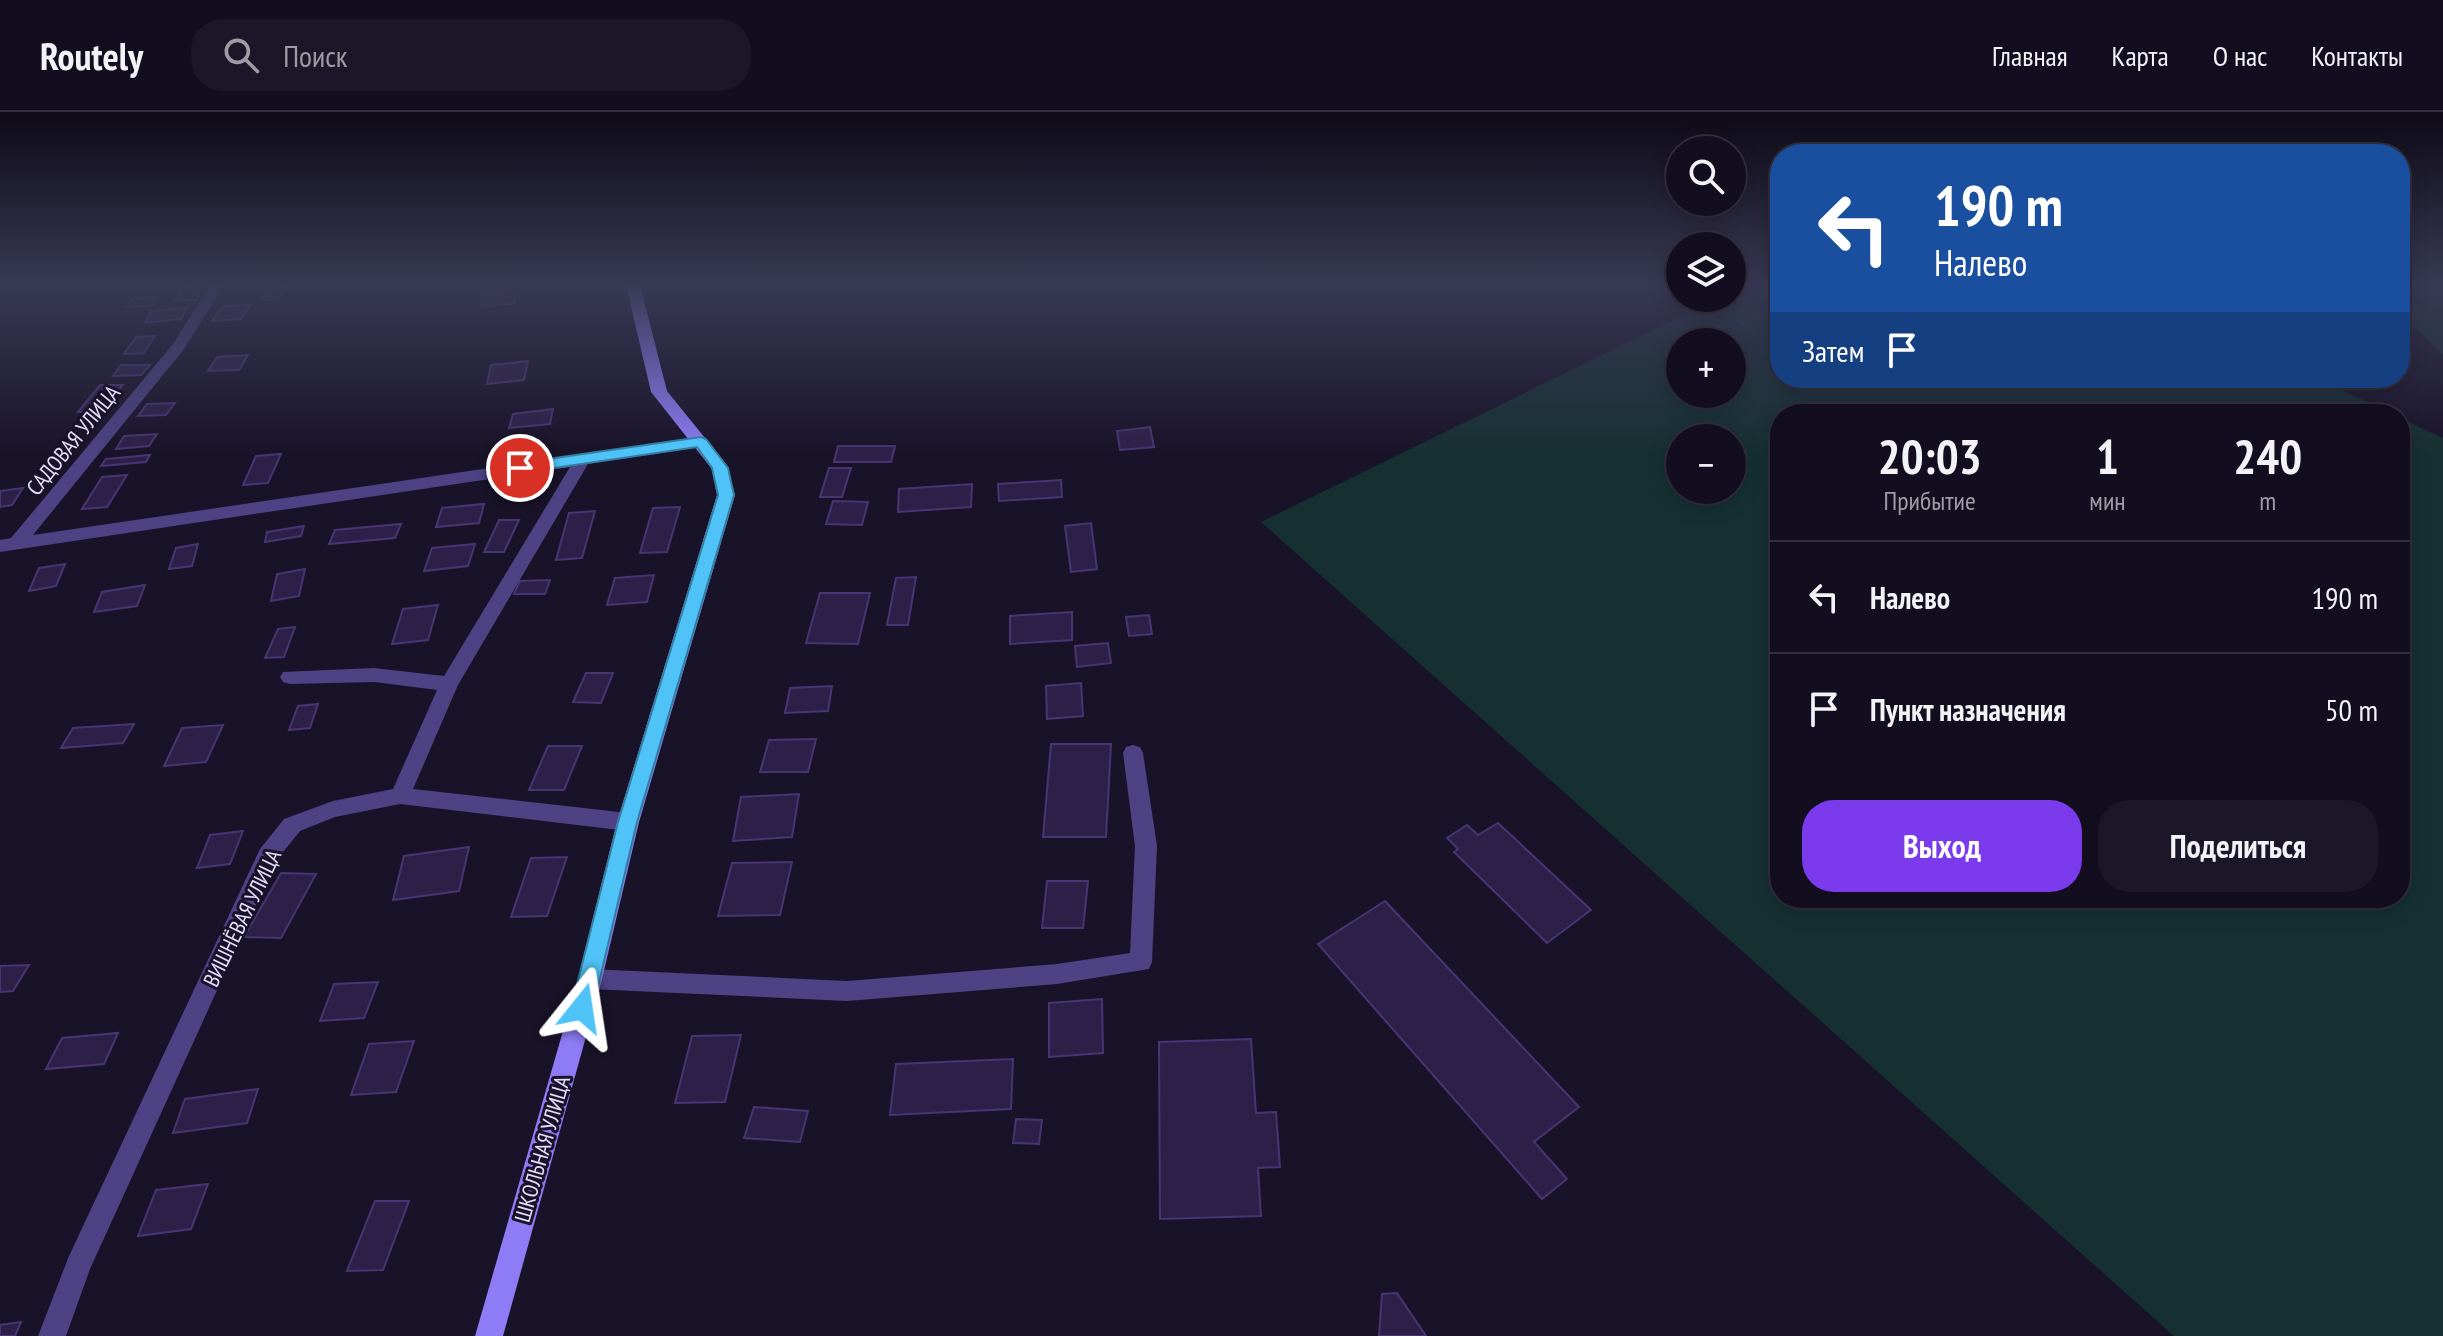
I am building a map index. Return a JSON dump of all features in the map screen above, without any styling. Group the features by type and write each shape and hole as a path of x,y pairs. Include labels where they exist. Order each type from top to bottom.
{"street":[{"name":"САДОВАЯ УЛИЦА","path":"9,544 181,342"},
{"name":"ШКОЛЬНАЯ УЛИЦА","path":"489,1336 590,979 628,822 726,495 720,468 659,392 647,342"},
{"path":"9,544 701,442"},
{"path":"400,796 449,684 583,459"},
{"path":"290,677 374,675 449,684"},
{"path":"590,979 847,991 1057,974 1141,962 1146,846 1133,753"},
{"name":"ВИШНЁВАЯ УЛИЦА","path":"52,1336 78,1265 268,855 292,825 333,809 400,796 628,822"}],"green space":[{"path":"1629,342 1666,342 1666,408 1746,408 1746,342 1770,342 1770,388 2338,388 2371,404 1770,404 1770,908 2410,908 2410,423 2443,438 2443,1336 2174,1336 1261,522"},
{"path":"2430,342 2443,342 2443,355"}],"building":[{"path":"132,342 151,342 144,353 124,354"},
{"path":"248,355 239,370 208,371 217,357"},
{"path":"528,361 524,380 487,384 491,365"},
{"path":"121,365 150,365 141,375 113,376"},
{"path":"100,385 123,385 101,411 78,412"},
{"path":"175,403 166,415 138,416 147,404"},
{"path":"553,409 550,424 509,428 513,414"},
{"path":"1150,427 1154,447 1120,450 1117,431"},
{"path":"157,434 149,446 116,449 124,436"},
{"path":"838,446 895,446 891,462 834,462"},
{"path":"281,454 268,483 243,485 256,456"},
{"path":"150,455 146,462 101,466 106,459"},
{"path":"829,468 851,468 842,497 820,497"},
{"path":"540,471 538,489 500,494 503,476"},
{"path":"127,475 107,507 82,509 102,477"},
{"path":"1061,480 1062,497 999,501 998,484"},
{"path":"972,484 971,507 898,512 899,489"},
{"path":"23,488 12,505 0,507 0,491"},
{"path":"833,501 868,502 862,525 826,524"},
{"path":"484,504 479,523 436,527 442,508"},
{"path":"680,507 667,552 640,553 653,508"},
{"path":"595,511 582,558 556,560 569,513"},
{"path":"499,520 519,520 504,552 484,552"},
{"path":"1091,523 1097,569 1071,572 1065,526"},
{"path":"401,524 395,538 329,544 335,530"},
{"path":"304,526 301,536 265,542 267,532"},
{"path":"198,544 192,566 169,569 176,548"},
{"path":"475,544 468,566 424,571 432,548"},
{"path":"65,564 56,586 29,591 39,568"},
{"path":"305,569 299,596 271,601 277,574"},
{"path":"654,575 647,602 607,605 615,578"},
{"path":"916,577 908,625 887,625 896,578"},
{"path":"550,580 545,594 514,594 520,581"},
{"path":"145,585 137,606 94,612 102,592"},
{"path":"820,593 870,593 858,644 806,643"},
{"path":"438,605 428,640 392,644 403,609"},
{"path":"1072,612 1072,640 1010,644 1010,616"},
{"path":"1149,615 1152,634 1129,636 1126,617"},
{"path":"295,627 284,657 265,658 278,629"},
{"path":"1108,643 1111,663 1077,667 1075,646"},
{"path":"586,673 613,673 601,703 573,702"},
{"path":"1081,683 1083,716 1047,719 1046,686"},
{"path":"832,686 828,711 785,713 790,688"},
{"path":"318,704 310,728 289,730 298,706"},
{"path":"134,724 123,743 61,748 73,728"},
{"path":"223,725 206,762 164,766 182,728"},
{"path":"816,739 808,772 760,772 769,740"},
{"path":"1051,744 1111,744 1106,837 1043,837"},
{"path":"548,746 582,746 564,790 529,790"},
{"path":"799,794 792,837 733,841 741,797"},
{"path":"1498,823 1591,910 1547,943 1454,852 1458,849 1447,838 1467,825 1478,835"},
{"path":"243,831 230,864 197,868 210,835"},
{"path":"469,847 459,891 393,900 404,856"},
{"path":"567,857 547,916 511,917 531,858"},
{"path":"792,862 780,915 718,916 732,863"},
{"path":"281,873 316,874 281,938 244,937"},
{"path":"1047,881 1088,881 1083,928 1042,928"},
{"path":"1385,901 1579,1107 1534,1142 1567,1179 1542,1199 1318,944"},
{"path":"29,965 13,991 0,992 0,966"},
{"path":"378,982 364,1018 320,1021 334,984"},
{"path":"1102,999 1103,1053 1049,1057 1049,1003"},
{"path":"118,1033 104,1064 46,1069 62,1038"},
{"path":"741,1035 725,1102 675,1103 692,1036"},
{"path":"1251,1039 1256,1113 1276,1112 1280,1167 1258,1168 1261,1216 1160,1219 1159,1042"},
{"path":"414,1041 396,1092 351,1095 369,1044"},
{"path":"1013,1059 1011,1109 890,1115 896,1064"},
{"path":"258,1089 247,1123 173,1133 185,1099"},
{"path":"754,1107 808,1111 800,1142 744,1138"},
{"path":"1016,1119 1042,1120 1039,1144 1013,1143"},
{"path":"208,1184 191,1229 138,1236 156,1190"},
{"path":"375,1201 409,1201 383,1270 347,1271"},
{"path":"1397,1293 1426,1336 1379,1336 1382,1294"},
{"path":"21,1322 15,1336 0,1336 0,1325"}],"route":[{"path":"520,468 701,442 720,468 726,495 628,822 582,1008"}]}
